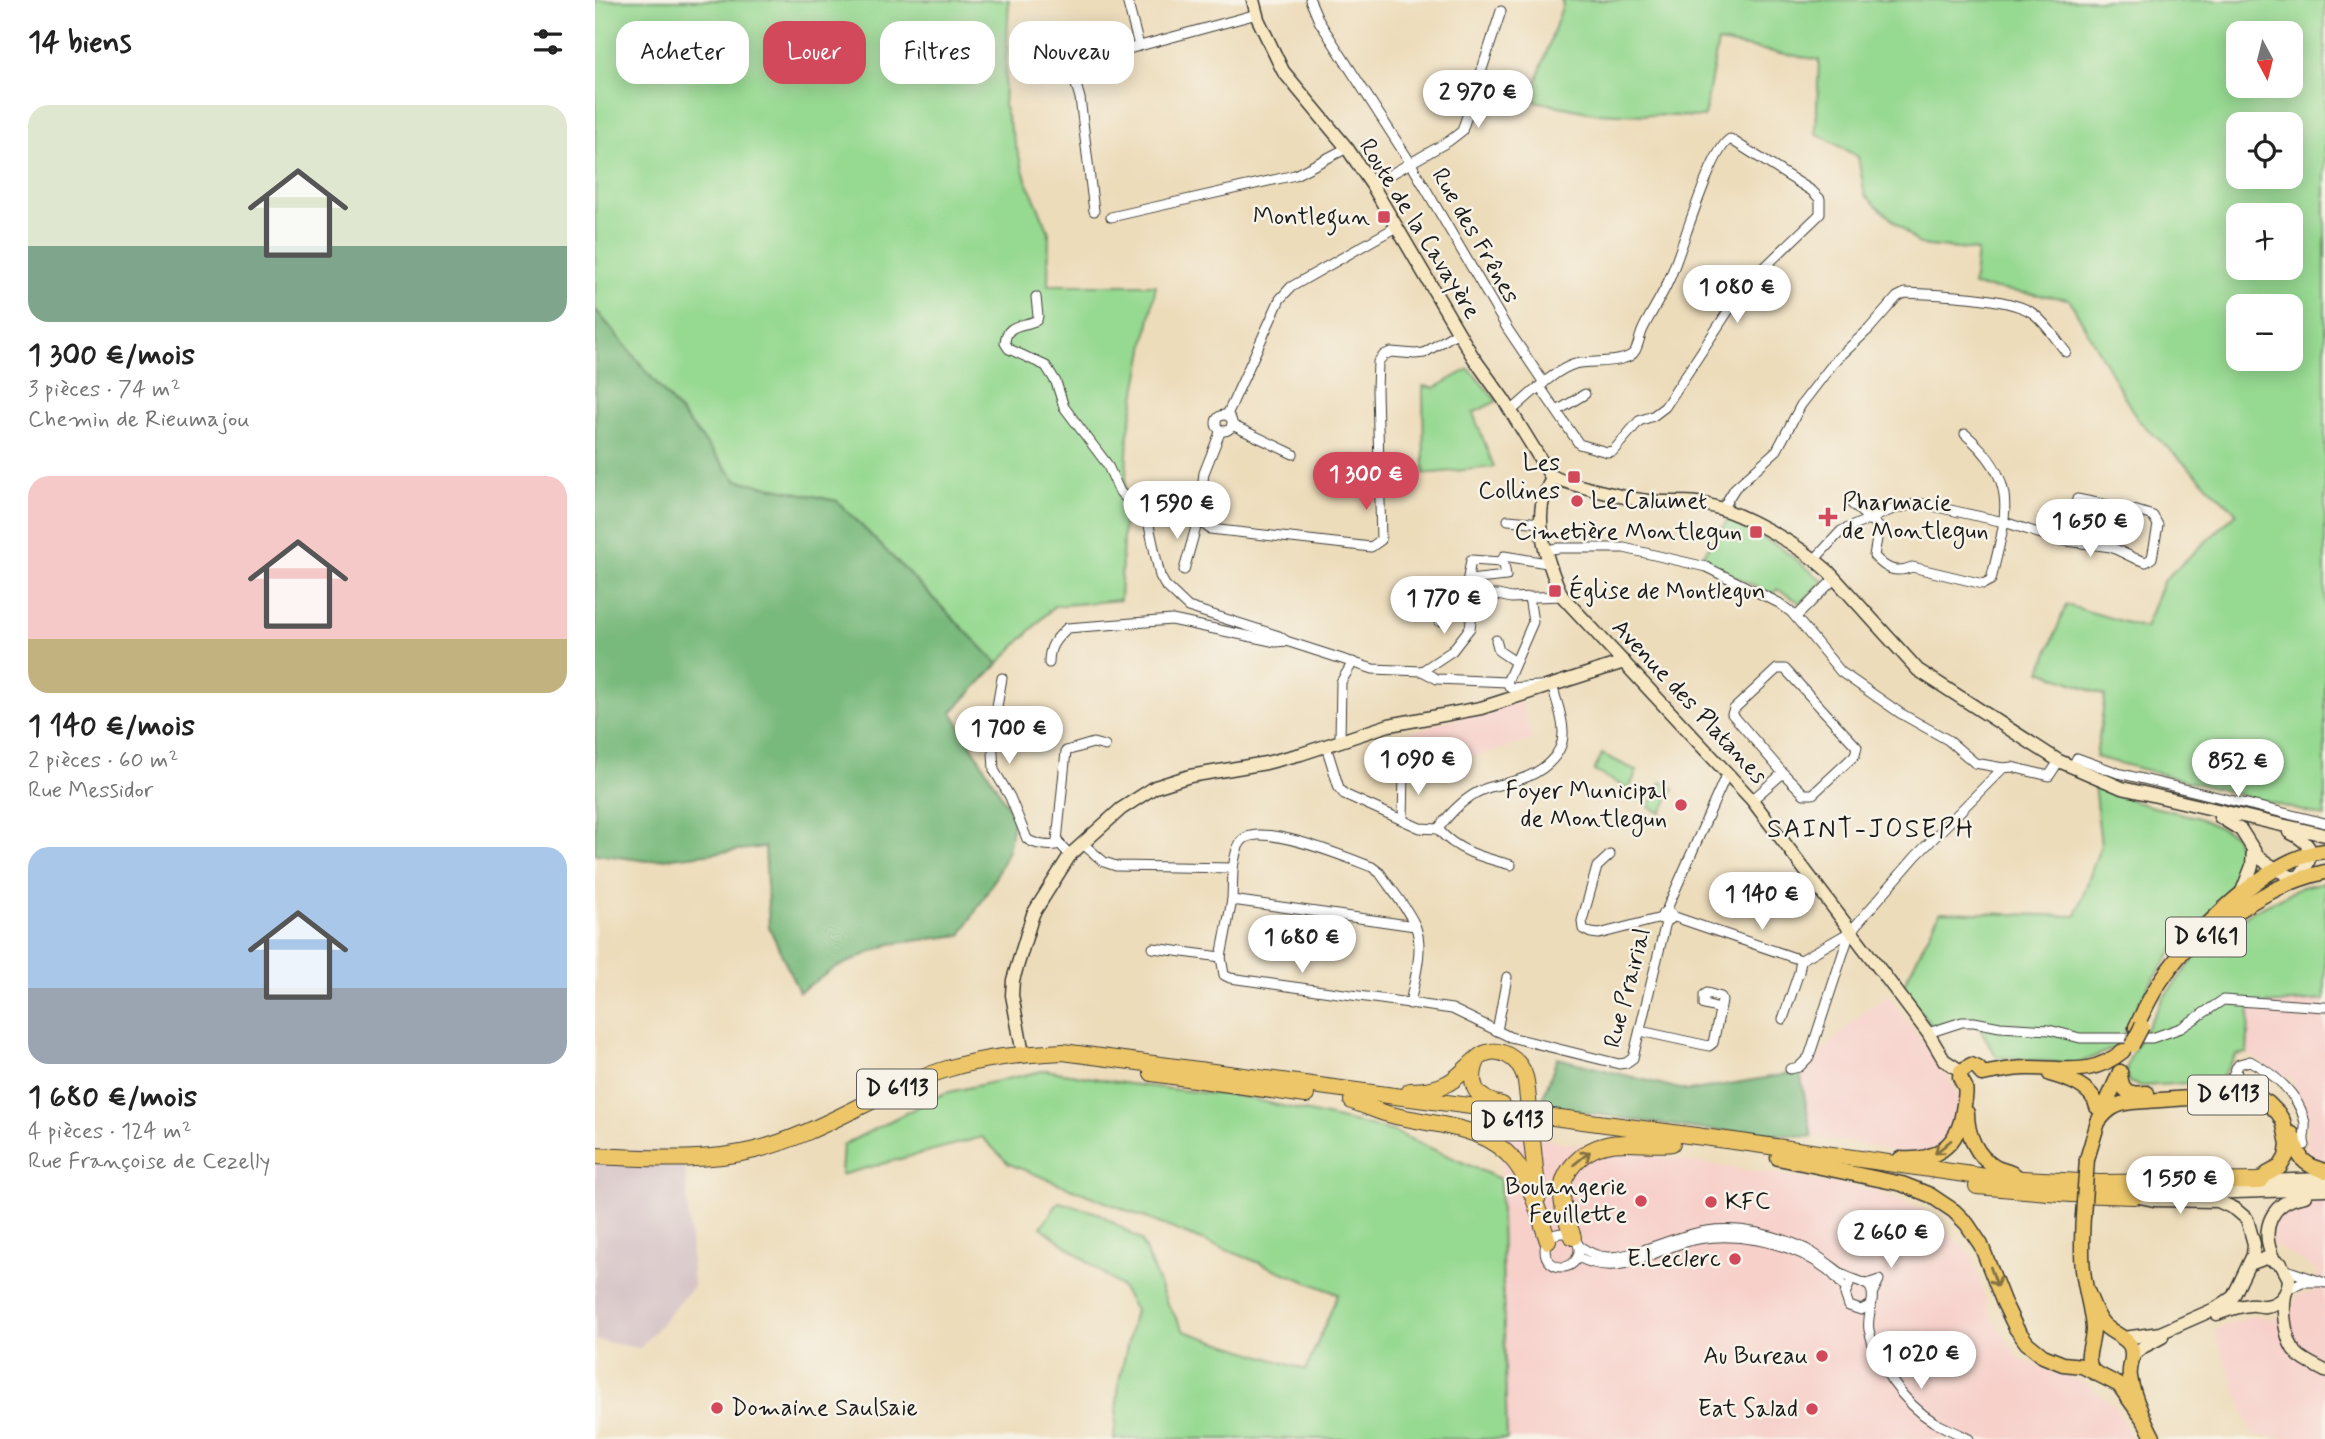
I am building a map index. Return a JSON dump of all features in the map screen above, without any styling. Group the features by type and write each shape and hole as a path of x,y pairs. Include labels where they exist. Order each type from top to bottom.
{"highway":[{"name":"D 6113","path":"595,1156 675,1159 753,1151 813,1130 900,1087 946,1069 981,1060 1063,1052 1986,1177 2100,1183 2260,1181"},
{"path":"1206,1070 1280,1074 1420,1091 1447,1084 1486,1053 1500,1052 1511,1057 1525,1076 1542,1224"},
{"path":"1478,1058 1472,1074 1473,1086 1481,1096 1494,1103 1587,1122"},
{"name":"D 6113","path":"595,1166 674,1169 715,1167 757,1159 816,1139 903,1096 948,1079 984,1069 1025,1063 1062,1062 2001,1189 2135,1196"},
{"path":"1352,1101 1391,1115 1455,1126 1492,1141 1514,1161 1527,1183 1542,1224 1565,1239"},
{"path":"1565,1239 1562,1192 1566,1174 1576,1161 1588,1152 1607,1144 1672,1143"},
{"path":"1541,1207 1565,1239"}],"main road":[{"name":"D 6161","path":"2139,1027 2160,981 2204,928 2241,894 2276,869 2318,852"},
{"name":"D 6161","path":"2097,1115 2127,1047 2189,952 2218,926 2261,897 2299,877 2325,872"},
{"name":"D 6161","path":"2097,1115 2120,1072 2127,1047"},
{"path":"1974,1082 1978,1068 1971,1065 1961,1071 1960,1077 1974,1082 2028,1068 2070,1071 2111,1060 2127,1047"},
{"path":"2028,1068 2061,1077 2089,1091 2095,1097 2097,1115 2087,1159 2081,1241 2092,1328 2092,1342 2087,1355 2092,1371 2122,1388 2154,1439"},
{"name":"D 6113","path":"2120,1072 2120,1083 2130,1093 2137,1094 2257,1088 2274,1098 2287,1117 2298,1155 2310,1167 2325,1171"},
{"name":"D 6113","path":"1741,1142 1807,1146 1915,1160 1931,1156 1947,1147 1956,1135 1974,1082"},
{"name":"D 6113","path":"1974,1082 1967,1110 1967,1123 1975,1147 1993,1166 2020,1179"},
{"name":"D 6113","path":"2097,1115 2118,1104 2188,1099 2234,1089 2258,1097 2278,1112 2288,1144 2286,1157 2280,1167 2260,1181"},
{"name":"D 6113","path":"1778,1158 1902,1184 1930,1195 1954,1211 1981,1245 2003,1301 2016,1328 2027,1343 2043,1356 2092,1371"},
{"path":"2087,1291 2101,1322 2131,1347 2130,1378 2144,1420"},
{"path":"2092,1342 2102,1335 2120,1336"},
{"path":"2107,1379 2124,1375 2131,1362"}],"street":[{"path":"1127,0 1139,46"},
{"name":"Route de la Cavayère","path":"1253,0 1283,71 1347,149 1372,185 1458,332 1511,411 1547,472 1554,477"},
{"name":"Rue des Frênes","path":"1310,0 1319,21 1410,162 1507,328 1557,411 1579,444 1607,452 1613,451 1639,421 1653,416 1665,407 1744,287 1820,214 1820,199 1812,191 1730,139 1723,142 1670,278 1643,329 1634,354 1625,360 1576,364 1542,385"},
{"path":"1372,185 1462,131 1501,11"},
{"path":"1094,211 1074,68 1081,62 1257,14"},
{"path":"1111,217 1295,175 1347,149"},
{"path":"1221,430 1217,419 1227,415 1280,299 1291,287 1397,227"},
{"path":"1722,509 1735,488 1777,450 1801,405 1835,361 1869,329 1897,297 1905,293 1963,296 2025,308 2037,316 2066,352"},
{"path":"1036,298 1037,320 1010,329 1005,343 1009,349 1037,361 1052,374 1064,407 1107,464 1120,492 1146,512 1160,576 1165,585 1188,607 1373,669 1422,671 1437,679 1507,682"},
{"path":"1198,520 1210,529 1371,547 1381,540 1378,362 1391,352 1415,355 1425,353 1458,332"},
{"path":"1511,411 1542,385"},
{"path":"1557,411 1585,394"},
{"path":"1221,430 1228,430 1232,425 1227,415"},
{"path":"1232,425 1293,454"},
{"path":"1184,570 1198,520 1204,473 1221,430"},
{"path":"1852,504 1879,527 1874,556 1889,569 1902,571 1912,567 1983,584 1991,580 2004,522 2004,492 1995,464 1984,450 1965,434"},
{"path":"1554,477 1646,501 1696,503 1722,509 1776,535 1815,559 1835,578 1918,670 2072,768 2122,788 2203,809 2325,835"},
{"name":"Avenue des Platanes","path":"1554,477 1543,494 1542,523 1546,556 1562,596 1752,800 1928,1033 1944,1060 1961,1071"},
{"path":"1815,559 1842,531 1870,518 1919,503 2004,522 2046,537 2068,541 2111,547 2146,562 2152,558 2158,525 2153,516 2077,499 2068,541"},
{"path":"1508,520 1542,523"},
{"path":"1501,562 1504,556 1546,556 1559,548 1624,548 1706,567 1779,603 1796,617 1841,672 1900,713 1948,740 1975,763 2012,767 2049,776 2059,761"},
{"path":"1422,671 1452,651 1470,628 1472,614 1467,589 1471,560 1504,564 1506,576 1469,580"},
{"path":"1796,617 1835,578"},
{"path":"1439,621 1467,599 1491,595 1511,598 1562,596"},
{"path":"1529,597 1533,622 1507,682 1510,688 1552,685"},
{"path":"1049,663 1049,649 1067,628 1172,620 1276,642 1286,641"},
{"path":"1496,640 1499,651 1514,661"},
{"path":"1341,741 1341,682 1353,662"},
{"path":"1023,1054 1012,995 1013,980 1033,914 1070,855 1121,809 1155,787 1190,776 1266,763 1389,724 1481,708 1624,662"},
{"path":"1777,669 1785,669 1857,747 1855,755 1813,794 1804,794 1783,773 1732,714 1734,709 1777,669"},
{"path":"1002,678 992,735 994,770 1010,797 1027,839 1054,846 1060,844"},
{"path":"1438,829 1455,808 1481,790 1522,779 1542,770 1550,762 1563,740 1552,685"},
{"path":"1070,855 1057,841 1066,751 1093,744 1105,746"},
{"path":"1326,746 1339,788 1344,794 1420,828 1438,829 1460,848 1511,865"},
{"path":"2072,768 2077,758 2118,773 2325,824"},
{"path":"1783,1018 1801,960 1850,932 1916,856 2003,768"},
{"path":"1403,820 1404,772"},
{"name":"Rue Prairial","path":"1497,1031 1510,1037 1619,1064 1633,1058 1666,917 1727,773"},
{"path":"1752,800 1783,773"},
{"path":"2203,809 2231,822 2241,830 2259,857 2291,877 2299,877 2318,852 2301,838 2266,822"},
{"path":"1410,1004 1418,937 1415,926 1380,873 1372,867 1305,842 1255,835 1244,839 1238,847 1233,868 1232,901 1221,957 1224,975 1230,978 1410,1004 1452,1009 1497,1031 1507,977"},
{"path":"1083,844 1104,862 1116,866 1233,868"},
{"path":"2241,894 2252,866 2253,849"},
{"path":"1610,855 1597,867 1582,921 1583,929 1599,934 1666,917 1801,960"},
{"path":"1232,901 1415,926"},
{"path":"1790,1069 1800,1067 1809,1057 1850,932"},
{"path":"1153,948 1221,957"},
{"path":"1928,1033 1962,1022 1974,1022 2000,1027 2049,1030 2080,1038 2152,1038 2181,1028 2223,1000 2325,1007"},
{"path":"1640,1031 1709,1046 1713,1043 1720,1009"},
{"path":"2234,1089 2236,1066 2250,1061 2266,1069 2287,1089 2304,1120 2305,1146"},
{"name":"D 6113","path":"2260,1181 2325,1180"},
{"path":"2323,1282 2286,1270 2274,1260 2266,1241 2274,1211 2284,1202 2325,1191"},
{"name":"D 6113","path":"2135,1196 2325,1191"},
{"path":"2135,1196 2154,1200 2218,1201 2235,1209 2247,1219 2251,1230 2254,1244 2250,1264"},
{"path":"1565,1239 1591,1254 1606,1257 1625,1256 1677,1237 1709,1230 1745,1231 1786,1240 1808,1250 1843,1275 1866,1286 1873,1296 1867,1321 1884,1369 1915,1406 1933,1421 1969,1439"},
{"path":"1565,1239 1578,1256 1606,1267 1628,1264 1681,1243 1728,1237 1767,1242 1793,1250 1830,1272 1846,1289 1846,1303 1867,1321"},
{"path":"1565,1239 1546,1253 1548,1258 1556,1266 1571,1264 1578,1256"},
{"path":"2120,1336 2159,1334 2217,1308 2233,1297 2250,1264 2257,1260 2274,1260"},
{"path":"2286,1270 2289,1279 2284,1304 2293,1349 2299,1356 2325,1371"},
{"path":"2241,1282 2243,1291 2286,1322"},
{"path":"2131,1362 2143,1347 2190,1324 2240,1306 2278,1303 2287,1292 2302,1282 2323,1282"},
{"path":"1846,1289 1866,1286"},
{"path":"1857,1310 1870,1306"}],"shaded area":[{"path":"1521,702 1532,740 1427,771 1406,773 1411,751 1406,735 1438,723"},
{"path":"1888,996 1946,1073 1960,1100 1949,1136 1931,1152 1911,1155 1868,1145 1812,1137 1800,1072 1866,1010"},
{"path":"2325,1000 2325,1161 2306,1152 2307,1113 2290,1077 2284,1078 2247,1053 2250,1005"},
{"path":"1504,1133 1873,1189 1925,1211 1972,1256 1990,1314 2019,1359 2078,1379 2115,1406 2132,1439 1507,1439 1500,1179"},
{"path":"595,1150 684,1151 693,1286 640,1348 595,1340"},
{"path":"2325,1165 2325,1439 2253,1435 2214,1330 2254,1316 2275,1319 2291,1310 2298,1295 2316,1291 2319,1271 2272,1244 2275,1220 2289,1204 2320,1199"}],"green space":[{"path":"595,0 1009,0 1004,107 1026,179 1049,232 1048,285 1156,285 1128,435 1120,600 1054,606 998,664 837,501 736,480 595,309"},
{"path":"1561,0 2325,0 2325,817 2096,757 2105,696 2041,671 2066,605 2145,628 2163,581 2237,513 2137,419 2069,299 1973,286 1977,251 1920,245 1865,195 1858,157 1816,133 1819,60 1718,42 1704,117 1592,113 1530,100 1563,4"},
{"path":"595,309 736,480 837,501 998,664 952,712 1014,817 1008,851 991,886 961,935 890,944 835,968 799,992 769,927 765,847 647,861 595,854"},
{"path":"1469,369 1497,401 1473,413 1494,467 1424,474 1423,386 1435,388"},
{"path":"1728,519 1781,548 1823,581 1801,603 1777,589 1773,594 1699,561"},
{"path":"1602,754 1637,771 1629,789 1594,771"},
{"path":"1661,782 1674,789 1661,813 1649,807"},
{"path":"2094,785 2145,805 2196,817 2234,834 2244,865 2240,887 2223,905 2181,939 2146,990 2117,1047 2077,1064 1997,1057 1974,1018 1932,1026 1902,988 1940,912 2076,916 2101,844"},
{"path":"2325,882 2325,1000 2250,1005 2247,1053 2236,1055 2219,1081 2142,1086 2128,1082 2127,1068 2131,1055 2164,997 2204,947 2251,912 2302,887"},
{"path":"1557,1058 1688,1091 1800,1072 1812,1137 1698,1129 1540,1106"},
{"path":"1046,1070 1129,1084 1229,1094 1392,1131 1500,1179 1507,1439 1114,1439 1119,1382 1135,1310 1121,1287 1041,1227 1059,1202 1098,1213 1141,1240 1166,1301 1184,1331 1306,1370 1338,1294 1009,1164 982,1137 841,1175 843,1145 945,1093"}],"place":[{"name":"Montlegun","path":"1384,217"},
{"name":"Les Collines","path":"1574,477"},
{"name":"Le Calumet","path":"1577,501"},
{"name":"Pharmacie de Montlegun","path":"1828,517"},
{"name":"Cimetière Montlegun","path":"1756,532"},
{"name":"Église de Montlegun","path":"1555,591"},
{"name":"Foyer Municipal de Montlegun","path":"1681,805"},
{"name":"Boulangerie Feuillette","path":"1641,1201"},
{"name":"KFC","path":"1711,1202"},
{"name":"E.Leclerc","path":"1735,1259"},
{"name":"Au Bureau","path":"1822,1356"},
{"name":"Domaine Saulsaie","path":"717,1408"},
{"name":"Eat Salad","path":"1812,1409"}],"district":[{"name":"SAINT-JOSEPH","path":"1871,830"}]}
